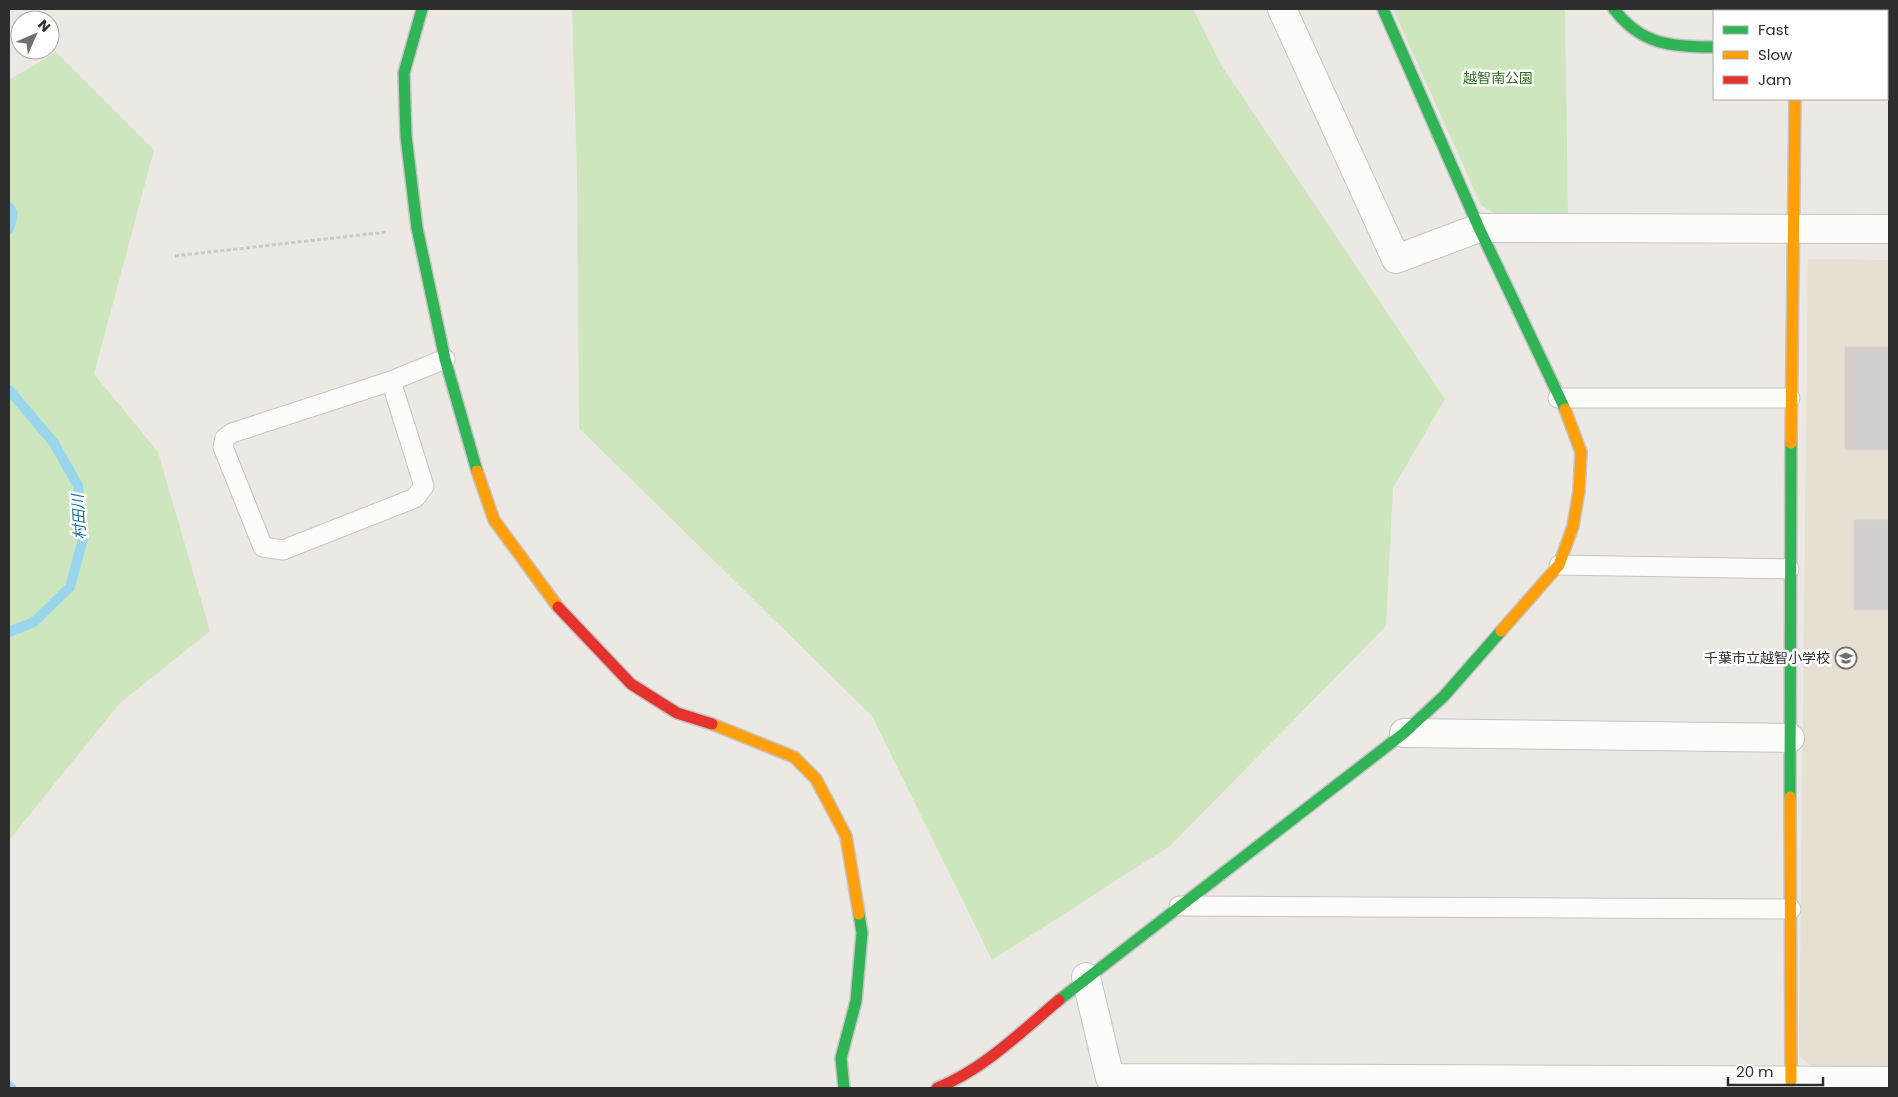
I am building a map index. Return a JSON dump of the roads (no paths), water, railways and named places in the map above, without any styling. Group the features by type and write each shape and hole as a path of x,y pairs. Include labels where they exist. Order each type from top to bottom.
{"street":[{"path":"422,9 404,73 406,136 417,228 445,359 468,446 494,520 549,598 631,684 677,712 734,732 794,757 816,779 846,836 862,933 856,1001 841,1058 844,1088"},
{"path":"1282,9 1396,260 1479,228 1889,229"},
{"path":"937,1088 955,1081 1006,1044 1086,977 1404,733 1444,696 1559,565 1573,526 1579,491 1581,452 1572,424 1558,398 1479,228 1384,9"},
{"path":"1614,9 1619,17 1638,36 1662,44 1713,47"},
{"path":"1791,1081 1790,398 1795,228 1795,100"},
{"path":"1404,733 1790,738"},
{"path":"1086,977 1110,1078 1889,1081"}],"lane":[{"path":"391,381 424,486 422,491 414,498 283,550 263,547 223,447 225,438 232,433 391,381 445,359"},
{"path":"1558,398 1790,398"},
{"path":"1559,565 1790,569"},
{"path":"1179,906 1791,909"}],"waterway":[{"name":"村田川","path":"9,207 13,214 9,229"},
{"name":"村田川","path":"9,390 54,443 78,486 83,539 70,587 34,622 9,632"}],"place":[{"name":"千葉市立越智小学校","path":"1846,658"}],"park label":[{"name":"越智南公園","path":"1498,78"}]}
